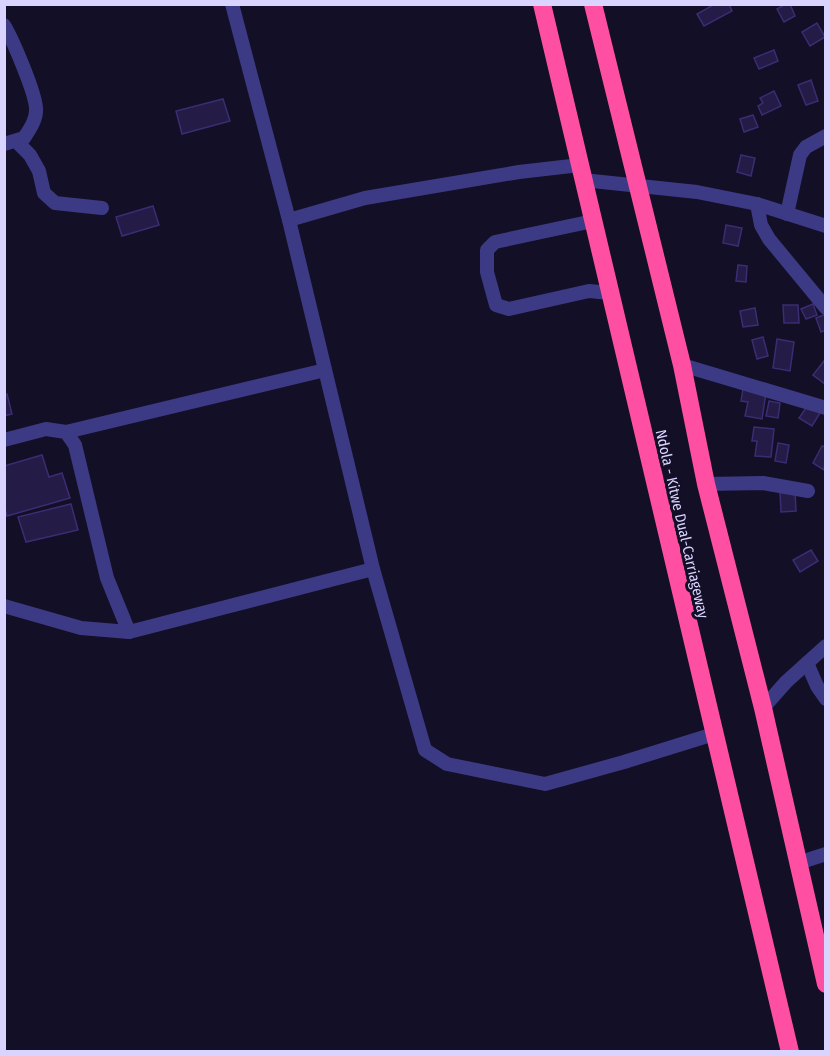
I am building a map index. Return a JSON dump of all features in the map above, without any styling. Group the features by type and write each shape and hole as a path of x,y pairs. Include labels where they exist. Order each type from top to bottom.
{"highway":[{"name":"Ndola - Kitwe Dual-Carriageway","path":"542,4 790,1052"},
{"path":"593,4 682,365 706,484 763,708 825,984"}],"street":[{"path":"232,4 289,220 373,569 425,750 447,764 545,784 714,734"},
{"path":"4,25 33,95 36,110 33,124 24,138 10,142"},
{"path":"787,214 800,155 806,147 825,136"},
{"path":"10,142 30,155 39,171 44,193 56,203 102,208"},
{"path":"289,220 365,198 540,168 581,172 757,204 825,226"},
{"path":"757,204 761,225 769,239 825,308"},
{"path":"593,221 495,242 487,250 487,272 496,305 509,309 589,291 610,293"},
{"path":"682,365 825,408"},
{"path":"4,440 46,429 66,432 325,370"},
{"path":"66,432 75,445 107,578 129,632"},
{"path":"706,484 763,483 808,491"},
{"path":"4,606 81,628 129,632 373,569"},
{"path":"763,708 786,682 825,646"},
{"path":"807,663 825,699"},
{"path":"798,863 825,854"}],"building":[{"path":"715,4 729,4 732,11 704,26 697,14"},
{"path":"790,4 795,16 784,22 777,9"},
{"path":"817,23 825,37 810,46 802,32"},
{"path":"774,50 778,61 759,69 754,58"},
{"path":"811,80 818,101 806,105 798,85"},
{"path":"774,91 781,106 762,115 758,106 763,103 760,98"},
{"path":"223,99 230,121 182,134 176,111"},
{"path":"753,115 758,127 744,132 740,119"},
{"path":"741,155 755,158 751,176 737,172"},
{"path":"153,206 159,225 122,236 116,217"},
{"path":"726,225 742,228 738,246 723,243"},
{"path":"738,265 747,266 746,282 736,281"},
{"path":"813,304 817,315 806,319 801,309"},
{"path":"783,305 798,305 799,323 784,323"},
{"path":"755,308 758,325 743,327 740,311"},
{"path":"826,314 826,330 821,332 816,318"},
{"path":"763,337 768,356 757,359 752,340"},
{"path":"777,339 794,342 790,371 773,368"},
{"path":"824,361 826,362 825,384 813,375"},
{"path":"743,389 766,393 762,419 745,416 748,402 741,401"},
{"path":"4,394 7,394 12,414 4,416"},
{"path":"769,401 780,403 778,418 766,416"},
{"path":"808,405 820,413 812,426 799,418"},
{"path":"754,427 774,429 771,457 755,456 757,441 752,441"},
{"path":"778,443 789,445 786,463 775,461"},
{"path":"822,446 826,447 824,470 813,463"},
{"path":"42,455 49,477 62,473 70,498 7,516 4,506 4,466"},
{"path":"795,491 796,511 781,512 780,492"},
{"path":"71,504 78,530 26,542 18,517"},
{"path":"811,550 818,561 800,572 793,560"}]}
